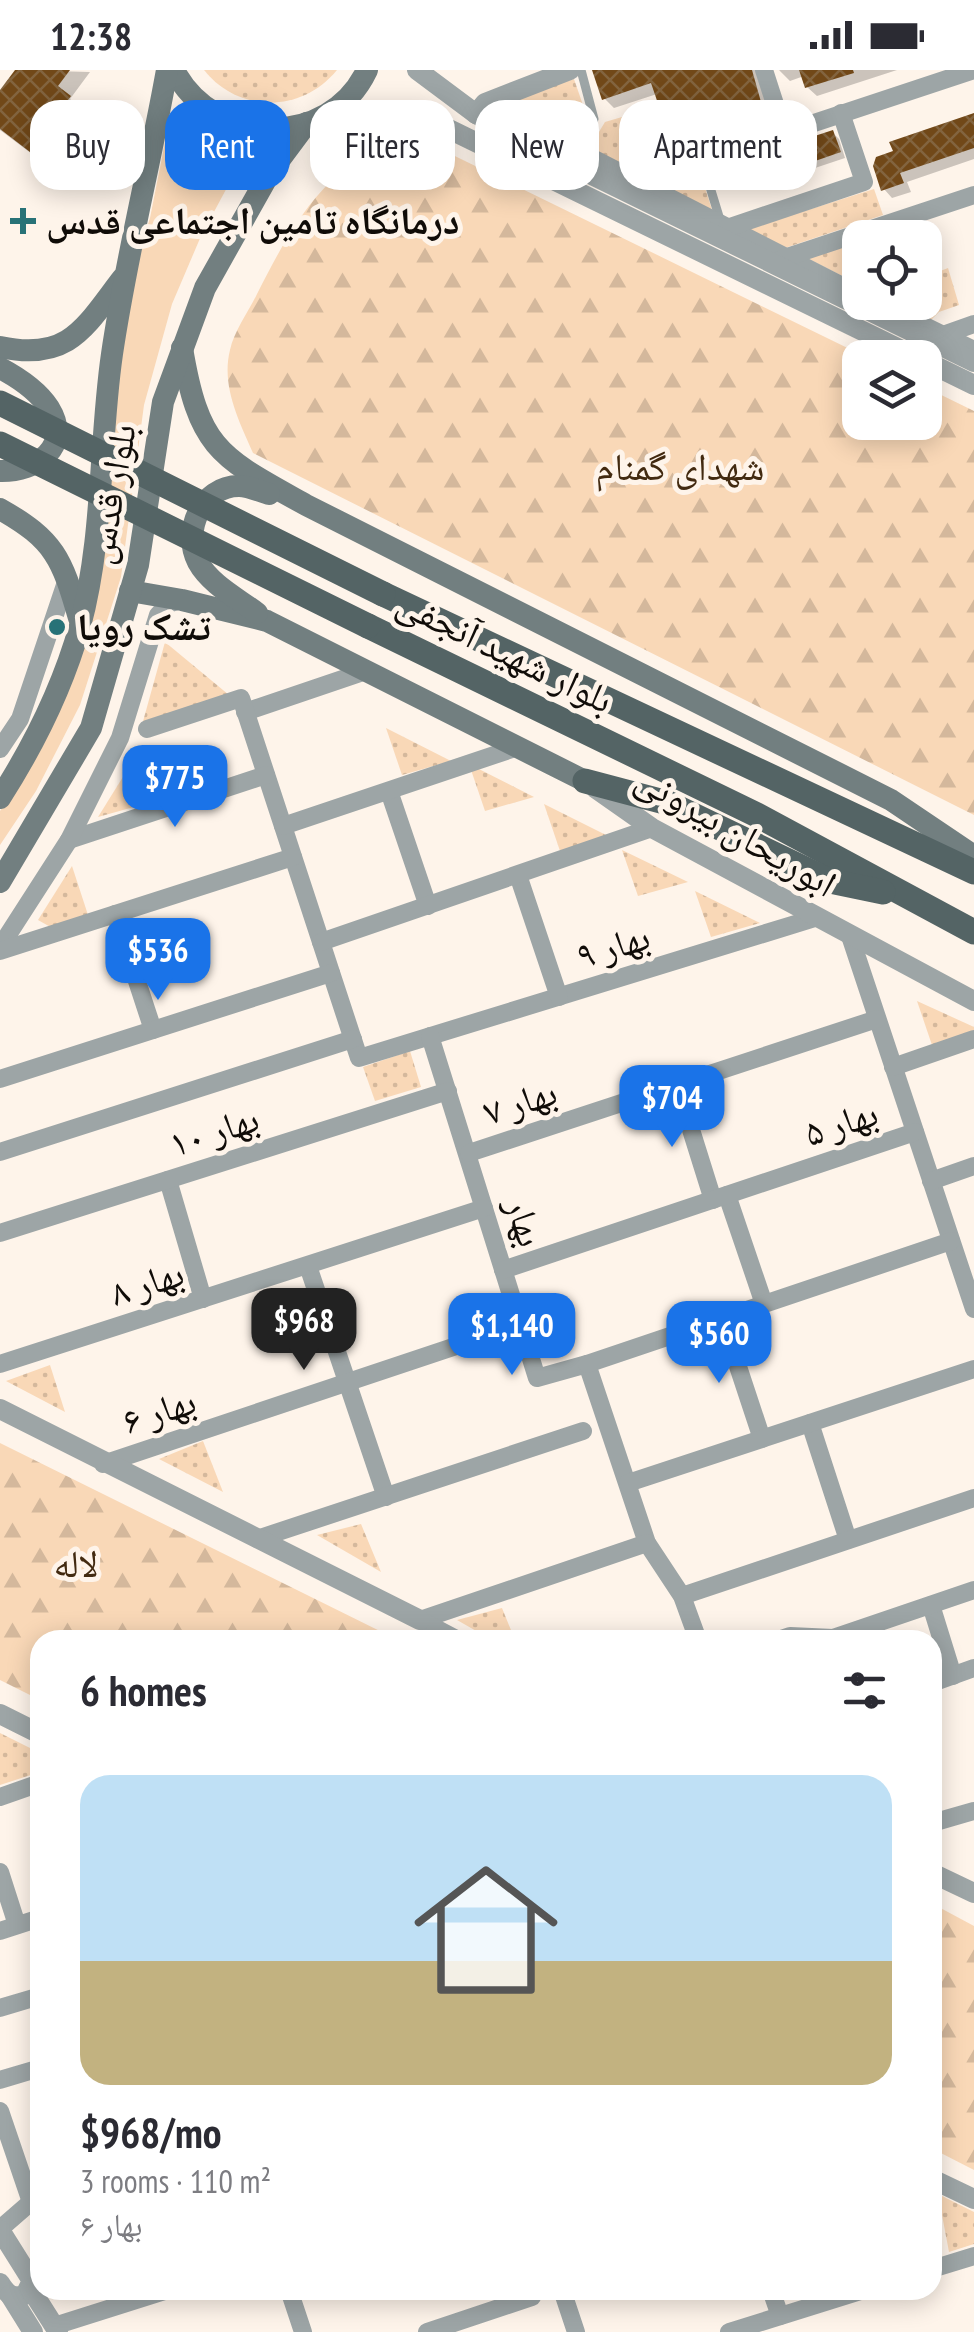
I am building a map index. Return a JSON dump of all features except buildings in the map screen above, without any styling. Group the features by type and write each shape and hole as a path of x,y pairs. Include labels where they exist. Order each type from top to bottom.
{"main road":[{"path":"170,70 195,100 236,124 274,130 310,121"},
{"name":"بلوار قدس","path":"0,798 46,716 80,624 124,276 170,70"},
{"name":"بلوار قدس","path":"346,100 367,70"},
{"name":"بلوار قدس","path":"0,882 92,728 138,565 163,402 205,288 269,174 310,127"},
{"path":"0,347 46,349 75,338 124,276"},
{"path":"182,348 196,416 214,446 244,470 306,505 891,800 974,856"},
{"path":"0,368 32,390 48,407 56,424 55,439 36,466 20,472 0,471"},
{"name":"بلوار شهید آنجفی","path":"0,403 384,594 974,872"},
{"name":"بلوار شهید آنجفی","path":"0,444 757,815 974,932"},
{"path":"267,621 206,575 191,541 194,522 202,505 217,492 231,487 242,486 306,505"},
{"path":"4,515 40,534 54,552 67,578 80,624"},
{"name":"ابوریحان بیرونی","path":"130,591 267,621 585,781"},
{"path":"585,781 668,803 830,881 912,898"}],"street":[{"path":"416,70 475,106"},
{"path":"495,100 537,74 570,70"},
{"path":"764,70 774,100"},
{"path":"817,122 974,70"},
{"path":"724,227 864,182 841,114"},
{"path":"455,132 881,340"},
{"path":"640,190 974,362"},
{"path":"641,190 724,227 778,260 842,287"},
{"path":"778,260 974,196"},
{"path":"913,320 974,350"},
{"path":"943,335 974,324"},
{"path":"942,369 974,385"},
{"path":"0,749 20,720 67,578"},
{"path":"130,591 150,632"},
{"path":"0,949 69,840 120,738 150,632 162,608 182,600"},
{"path":"147,729 366,671"},
{"path":"0,1152 353,1039 243,705"},
{"path":"282,826 518,748"},
{"path":"69,840 266,775"},
{"name":"ابوریحان بیرونی","path":"585,781 652,828 974,1001"},
{"path":"389,792 428,906"},
{"path":"321,942 652,828"},
{"path":"0,949 293,857"},
{"path":"518,874 559,996"},
{"path":"115,914 152,1030"},
{"name":"بهار ۹","path":"353,1039 359,1058 815,918"},
{"path":"850,936 972,1297"},
{"path":"0,1078 331,973"},
{"name":"بهار ۷","path":"469,1154 878,1019"},
{"name":"بهار","path":"430,1036 537,1378 587,1364"},
{"path":"893,1066 974,1039"},
{"path":"676,1085 764,1304"},
{"name":"بهار ۱۰","path":"0,1233 448,1091"},
{"name":"بهار ۵","path":"503,1270 915,1132"},
{"path":"931,1181 974,1166"},
{"path":"168,1180 203,1299"},
{"name":"بهار ۸","path":"0,1364 484,1208"},
{"path":"694,1630 682,1596 646,1542 587,1364 951,1240"},
{"path":"308,1266 386,1497"},
{"path":"722,1318 762,1439"},
{"name":"بهار ۶","path":"104,1464 519,1325"},
{"path":"628,1484 974,1369"},
{"path":"0,1409 439,1630"},
{"path":"810,1423 848,1540"},
{"path":"257,1539 583,1431"},
{"path":"682,1596 974,1498"},
{"path":"420,1620 646,1542"},
{"path":"856,1630 974,1590"},
{"path":"931,1605 939,1630"},
{"path":"942,1640 953,1676"},
{"path":"942,1680 974,1668"},
{"path":"0,1714 30,1729"},
{"path":"0,1797 30,1786"},
{"path":"942,1821 974,1810"},
{"path":"0,1872 9,1928"},
{"path":"942,1877 974,1894"},
{"path":"0,2008 30,1999"},
{"path":"0,2080 30,2071"},
{"path":"0,2110 30,2187"},
{"path":"942,2183 974,2199"},
{"path":"5,2289 25,2295 30,2288 30,2274 0,2230 30,2204"},
{"path":"942,2266 974,2256"},
{"path":"5,2289 32,2332"},
{"path":"38,2300 56,2329 139,2300"},
{"path":"292,2300 303,2332"},
{"path":"428,2332 523,2300"},
{"path":"565,2300 576,2332"},
{"path":"774,2300 780,2316"},
{"path":"728,2332 832,2300"}],"lane":[{"path":"581,70 589,100"},
{"path":"711,190 724,227"}],"green space":[{"path":"204,70 337,70 323,84 289,100 249,100 218,84"},
{"path":"574,79 581,100 520,100 530,92"},
{"path":"619,118 619,163 599,155 599,132 605,122"},
{"path":"165,142 165,190 226,190 172,304 144,405 121,577 80,705 36,791 0,845 0,811 31,766 72,680 134,269 150,218"},
{"name":"شهدای گمنام","path":"455,156 475,166 475,190 524,190 842,345 842,440 942,440 942,395 974,411 974,815 253,453 233,403 228,377 230,350 285,241 323,190 455,190"},
{"path":"874,189 883,215 868,220 842,220 842,229 782,249 749,231"},
{"path":"667,190 706,190 713,213"},
{"path":"842,241 842,276 801,255"},
{"path":"948,268 959,305 942,311 942,270"},
{"path":"165,642 229,695 142,725"},
{"path":"386,728 451,761 402,775"},
{"path":"141,748 159,800 98,817"},
{"path":"469,764 534,797 485,811"},
{"path":"544,804 608,836 560,851"},
{"path":"622,850 688,882 638,896"},
{"path":"72,866 89,918 54,929 38,920"},
{"path":"695,891 760,923 711,937"},
{"path":"917,1001 974,1027 974,1033 933,1048"},
{"path":"410,1051 421,1087 375,1101 363,1067"},
{"path":"50,1365 65,1412 6,1381"},
{"path":"203,1441 223,1492 159,1459"},
{"name":"لاله","path":"0,1443 378,1630 30,1630 30,1695 0,1680"},
{"path":"361,1524 381,1572 317,1535"},
{"path":"502,1608 511,1630 474,1630 457,1620"},
{"path":"0,1733 30,1748 30,1775 0,1785"},
{"path":"942,1909 974,1926 974,2170 942,2154"},
{"path":"942,2196 974,2212 974,2244 949,2252"}],"place":[{"name":"درمانگاه تامین اجتماعی قدس","path":"23,221"},
{"name":"تشک رویا","path":"57,627"}]}
